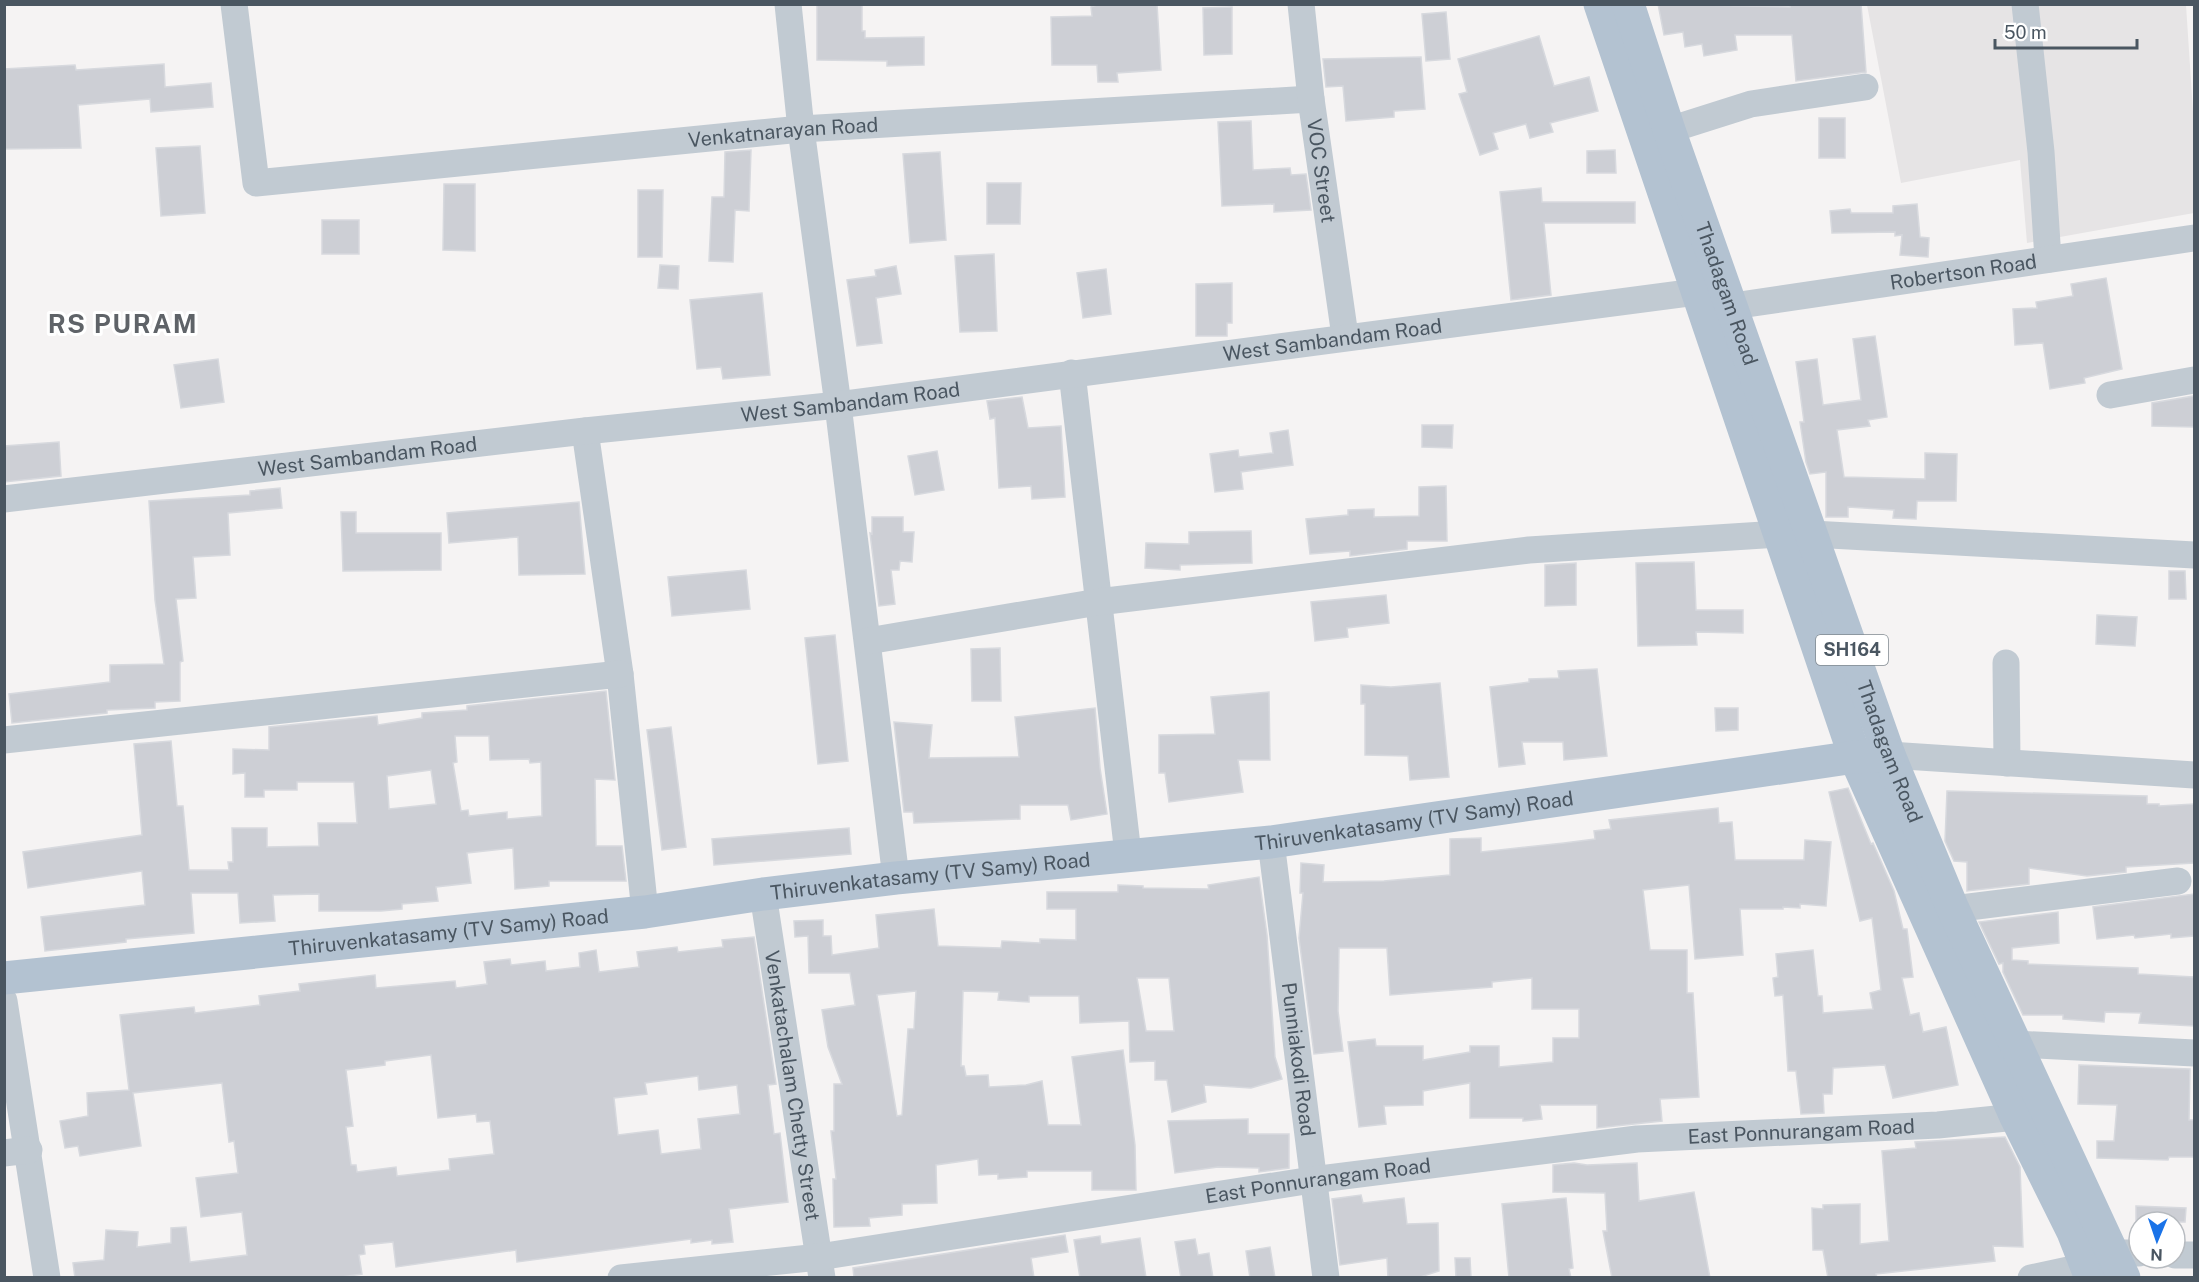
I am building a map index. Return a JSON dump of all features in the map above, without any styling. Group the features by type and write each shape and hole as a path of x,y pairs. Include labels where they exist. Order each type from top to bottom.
{"main road":[{"name":"Thadagam Road","path":"1600,4 1855,758 2016,1117 2111,1266"},
{"name":"Thadagam Road","path":"1628,4 1669,130 1733,306 1889,756 1953,909 2015,1044 2111,1266"},
{"name":"Thiruvenkatasamy (TV Samy) Road","path":"4,978 645,912 763,894 1128,854 1271,842 1855,758 1889,756"}],"street":[{"name":"Venkatnarayan Road","path":"234,4 256,183 801,129 1311,99"},
{"path":"788,4 801,129 868,641 896,879"},
{"name":"VOC Street","path":"1301,4 1311,99 1345,336"},
{"path":"2025,4 2041,152 2049,260"},
{"path":"1669,130 1751,104 1865,87"},
{"name":"Robertson Road","path":"1733,306 2194,238"},
{"path":"1696,292 1733,306"},
{"name":"West Sambandam Road","path":"4,499 585,431 838,405 1345,336 1696,292"},
{"path":"1072,373 1128,854"},
{"path":"2109,395 2194,380"},
{"path":"585,431 620,674 645,912"},
{"path":"868,641 1098,602 1529,550 1779,534"},
{"path":"1812,534 2194,555"},
{"path":"2006,663 2007,763"},
{"path":"4,740 620,674"},
{"path":"1889,756 2194,775"},
{"name":"Punniakodi Road","path":"1271,842 1326,1278"},
{"path":"1953,909 2178,881"},
{"name":"Venkatachalam Chetty Street","path":"763,894 820,1267"},
{"path":"4,1001 17,1152 47,1278"},
{"path":"2015,1044 2194,1053"},
{"name":"East Ponnurangam Road","path":"621,1278 820,1267 1312,1180 1637,1139 1938,1125 2016,1117"},
{"path":"2031,1278 2111,1266"}],"shaded area":[{"path":"1867,5 2186,5 2194,127 2194,213 2027,243 2020,160 1901,183"}],"building":[{"path":"817,4 862,4 862,31 865,31 865,38 924,37 924,65 887,66 887,61 817,60"},
{"path":"1100,4 1157,4 1161,70 1117,73 1118,82 1098,82 1097,65 1052,65 1051,17 1092,16 1091,7"},
{"path":"1658,4 1790,7 1790,4 1861,4 1866,72 1796,81 1792,35 1735,35 1737,50 1704,56 1702,44 1685,47 1683,32 1664,35"},
{"path":"1232,7 1232,54 1204,55 1203,8"},
{"path":"1446,12 1450,59 1426,61 1422,14"},
{"path":"1539,36 1554,86 1589,77 1598,111 1550,123 1553,132 1530,138 1526,124 1493,133 1498,149 1480,155 1459,94 1467,92 1458,59"},
{"path":"1421,57 1425,109 1394,111 1394,117 1346,121 1343,86 1326,87 1323,59"},
{"path":"164,64 165,87 211,83 213,107 151,112 150,99 78,105 81,148 4,149 4,69 75,65 76,70"},
{"path":"1819,118 1845,118 1845,158 1819,158"},
{"path":"1251,121 1253,170 1290,168 1291,175 1306,174 1311,210 1274,212 1274,204 1222,206 1218,122"},
{"path":"200,146 205,213 161,216 156,148"},
{"path":"751,150 749,211 735,210 733,262 709,261 712,197 724,197 725,152"},
{"path":"1615,150 1616,173 1587,173 1587,151"},
{"path":"940,152 946,240 910,243 903,154"},
{"path":"987,183 1021,183 1020,224 987,224"},
{"path":"444,184 475,184 475,251 443,250"},
{"path":"1541,188 1542,202 1635,202 1635,223 1544,223 1551,295 1511,300 1500,192"},
{"path":"638,190 663,190 662,257 638,257"},
{"path":"1917,204 1920,237 1929,238 1928,257 1900,255 1902,235 1895,236 1895,232 1832,233 1830,211 1850,209 1851,213 1893,213 1893,206"},
{"path":"322,220 359,220 359,254 322,254"},
{"path":"994,254 997,331 960,332 955,256"},
{"path":"660,265 679,266 678,289 658,288"},
{"path":"896,266 901,294 876,298 882,343 857,346 847,280 876,276 875,270"},
{"path":"1106,269 1111,314 1083,318 1077,273"},
{"path":"2106,278 2122,369 2084,378 2085,383 2050,389 2043,343 2015,345 2013,309 2037,308 2036,302 2073,296 2071,284"},
{"path":"1232,283 1232,323 1227,323 1227,336 1196,336 1196,284"},
{"path":"762,293 770,375 723,379 721,367 697,369 690,300"},
{"path":"1875,336 1887,417 1868,420 1870,426 1837,430 1844,477 1925,479 1925,453 1957,454 1956,501 1917,501 1916,519 1893,518 1894,510 1848,507 1848,517 1826,517 1826,472 1810,474 1806,462 1800,422 1804,422 1796,362 1817,359 1823,405 1861,400 1853,339"},
{"path":"218,359 224,402 181,408 174,365"},
{"path":"2194,396 2194,427 2152,426 2152,403"},
{"path":"1022,397 1028,428 1061,426 1065,497 1032,499 1031,486 999,488 995,418 990,419 987,401"},
{"path":"1422,425 1453,425 1452,448 1422,447"},
{"path":"1288,430 1293,465 1241,472 1243,489 1215,492 1210,454 1238,450 1239,457 1273,453 1270,433"},
{"path":"59,442 61,476 4,482 4,446"},
{"path":"937,451 944,490 915,495 908,456"},
{"path":"1446,486 1447,541 1407,541 1407,549 1350,556 1350,551 1310,554 1306,519 1348,515 1348,510 1374,509 1374,517 1419,516 1419,487"},
{"path":"280,488 282,508 228,513 230,555 193,557 196,598 176,599 183,661 180,662 180,701 155,702 155,708 107,710 107,713 12,723 9,694 110,682 110,665 164,664 155,600 149,501 250,495 250,491"},
{"path":"579,502 585,574 519,575 518,537 449,543 447,513"},
{"path":"341,512 356,512 356,533 441,533 441,570 343,571"},
{"path":"872,517 903,517 903,532 914,532 912,562 900,561 899,570 891,570 895,604 879,606 870,533 872,534"},
{"path":"1251,531 1252,563 1180,565 1180,570 1145,568 1146,543 1189,544 1189,532"},
{"path":"1694,562 1696,610 1743,610 1743,633 1696,632 1697,645 1638,646 1636,563"},
{"path":"1576,563 1576,605 1545,606 1545,565"},
{"path":"746,570 750,609 672,616 668,577"},
{"path":"2169,571 2185,571 2186,599 2169,599"},
{"path":"1386,595 1389,623 1347,628 1348,637 1315,641 1311,602"},
{"path":"2097,615 2137,617 2135,646 2096,644"},
{"path":"835,635 848,761 818,764 805,638"},
{"path":"1000,648 1001,701 972,701 971,649"},
{"path":"1597,669 1607,756 1564,760 1563,742 1522,742 1525,764 1499,767 1490,687 1529,682 1529,679 1559,678 1558,671"},
{"path":"1440,683 1449,777 1410,780 1408,756 1365,755 1365,704 1361,704 1361,685 1391,687"},
{"path":"606,691 615,780 595,779 596,846 622,846 626,881 549,881 549,886 515,889 513,848 467,853 471,883 436,887 438,901 402,904 402,909 381,911 319,911 319,894 273,895 275,921 240,923 238,893 191,893 194,933 126,939 126,942 45,951 41,917 145,905 142,871 28,888 23,852 142,835 134,744 171,741 177,806 183,806 189,870 229,870 228,862 233,862 232,828 267,828 267,847 319,846 318,823 357,823 354,782 297,782 297,790 264,790 264,797 245,797 245,773 233,774 233,749 269,750 269,727 377,716 378,725 422,718 422,713 467,710 467,706","holes":["455,736 489,736 490,760 529,759 530,763 541,762 542,816 507,819 507,812 469,816 468,810 461,811 453,763 457,762","431,770 436,804 389,809 387,776"]},
{"path":"1269,692 1270,760 1238,760 1243,792 1169,802 1165,773 1159,773 1159,735 1215,734 1211,697"},
{"path":"1095,708 1107,814 1071,820 1068,805 1020,805 1020,819 914,823 913,812 904,812 894,722 932,725 929,758 1019,757 1015,717"},
{"path":"1715,708 1738,708 1738,730 1716,731"},
{"path":"671,727 686,847 662,850 647,730"},
{"path":"1848,788 1871,844 1873,843 1894,891 1903,929 1907,929 1913,977 1902,978 1910,1015 1919,1013 1923,1032 1946,1027 1958,1085 1893,1098 1885,1065 1833,1068 1832,1094 1823,1094 1824,1113 1801,1114 1796,1071 1788,1071 1783,995 1775,996 1773,978 1778,977 1776,954 1813,950 1818,996 1822,996 1823,1013 1873,1009 1870,993 1881,990 1872,918 1860,921 1829,792"},
{"path":"1947,791 2147,796 2147,804 2159,804 2159,806 2194,804 2194,863 2126,867 2126,872 2087,876 2029,868 2029,884 1967,891 1967,862 1954,861 1945,841"},
{"path":"1718,808 1719,823 1732,822 1735,860 1804,860 1805,840 1831,842 1826,906 1800,904 1800,908 1740,909 1743,955 1695,959 1689,885 1643,890 1650,950 1687,950 1687,993 1693,993 1699,1097 1660,1099 1662,1121 1597,1128 1597,1105 1540,1105 1542,1119 1523,1121 1523,1118 1470,1118 1470,1083 1423,1091 1423,1105 1384,1106 1386,1124 1359,1127 1348,1042 1375,1039 1376,1046 1423,1046 1423,1060 1470,1052 1470,1046 1499,1046 1499,1067 1553,1062 1553,1038 1579,1038 1579,1009 1532,1009 1532,978 1492,982 1492,987 1390,995 1387,948 1339,948 1338,1011 1343,1051 1314,1054 1299,938 1303,893 1300,893 1301,863 1324,865 1323,882 1384,881 1450,875 1450,839 1481,838 1481,852 1564,843 1595,839 1594,831 1611,829 1609,820"},
{"path":"849,828 851,854 714,865 712,839"},
{"path":"1259,877 1267,935 1275,1057 1282,1079 1251,1088 1204,1085 1206,1102 1172,1112 1167,1080 1155,1080 1155,1061 1130,1062 1129,1021 1080,1023 1079,996 1029,996 1029,1002 998,1000 999,992 963,991 961,1066 964,1066 966,1076 988,1075 989,1087 1026,1085 1042,1081 1048,1125 1081,1125 1072,1057 1123,1050 1135,1145 1136,1190 1092,1190 1092,1171 1027,1171 1027,1177 998,1179 998,1174 979,1175 978,1159 936,1165 937,1203 902,1204 902,1215 869,1218 870,1226 834,1227 833,1179 836,1179 831,1131 834,1131 834,1084 842,1084 828,1047 822,1010 855,1005 850,973 809,973 808,936 795,937 794,921 823,920 823,936 831,936 832,955 879,948 876,915 934,909 938,946 1001,948 1002,941 1040,943 1040,939 1076,940 1076,909 1047,909 1047,892 1118,892 1118,885 1143,886 1143,888 1209,889 1208,885","holes":["1137,978 1169,978 1174,1031 1146,1031","916,991 914,1029 908,1029 902,1115 897,1116 877,995"]},
{"path":"2194,894 2194,936 2171,938 2171,934 2135,938 2134,935 2097,939 2093,907"},
{"path":"2058,912 2059,943 2012,948 2012,960 2028,961 2028,964 2138,968 2138,974 2194,977 2194,1026 2139,1023 2141,1013 2105,1012 2104,1022 2063,1019 2063,1015 2023,1015 2003,972 2003,963 1999,964 1979,922"},
{"path":"754,937 776,1084 768,1085 774,1134 780,1133 788,1202 729,1209 733,1242 712,1244 712,1240 691,1243 691,1239 517,1262 516,1250 396,1267 393,1242 364,1245 365,1254 359,1255 362,1274 335,1278 75,1278 73,1263 104,1260 106,1230 138,1232 137,1247 171,1243 171,1228 186,1227 190,1262 247,1255 242,1212 201,1217 196,1178 238,1173 234,1141 229,1142 222,1083 133,1093 141,1146 80,1156 78,1146 65,1148 60,1121 88,1116 87,1093 129,1090 120,1015 194,1007 195,1013 260,1005 259,996 300,991 299,984 375,975 376,988 455,981 456,988 487,984 484,962 510,959 511,965 545,961 546,971 580,967 579,953 596,950 599,972 639,967 637,952 677,947 678,952 723,947 722,940","holes":["431,1055 438,1118 476,1114 477,1122 490,1121 494,1154 449,1159 450,1170 397,1176 396,1167 357,1172 356,1165 351,1165 346,1127 353,1126 346,1070 385,1065 385,1061","698,1076 699,1090 737,1085 740,1114 698,1119 701,1149 661,1154 658,1130 618,1135 614,1098 647,1094 645,1083"]},
{"path":"2079,1065 2190,1069 2189,1120 2194,1120 2194,1157 2169,1157 2168,1160 2097,1158 2097,1141 2114,1141 2117,1105 2078,1104"},
{"path":"1248,1119 1248,1134 1289,1134 1289,1168 1259,1172 1259,1168 1218,1167 1175,1173 1168,1121"},
{"path":"2005,1137 2020,1167 2023,1247 1993,1246 1995,1261 1876,1274 1877,1278 1828,1278 1823,1250 1813,1250 1812,1208 1823,1209 1823,1205 1860,1204 1860,1244 1889,1241 1882,1151 1916,1148 1915,1142"},
{"path":"1574,1163 1587,1165 1637,1163 1639,1201 1694,1192 1710,1278 1612,1278 1603,1231 1607,1231 1605,1193 1553,1192 1553,1165"},
{"path":"1361,1195 1363,1203 1404,1198 1407,1224 1438,1223 1439,1271 1417,1278 1388,1278 1387,1258 1340,1265 1332,1199"},
{"path":"1566,1198 1573,1268 1569,1269 1571,1278 1509,1278 1502,1204"},
{"path":"2136,1206 2186,1208 2186,1210 2136,1210"},
{"path":"1065,1235 1068,1252 1031,1258 1034,1278 854,1278 853,1268"},
{"path":"1100,1236 1101,1244 1140,1238 1146,1278 1080,1278 1074,1240"},
{"path":"1195,1239 1198,1255 1209,1253 1213,1278 1181,1278 1175,1242"},
{"path":"1270,1247 1275,1278 1250,1278 1246,1251"},
{"path":"1455,1258 1470,1258 1471,1278 1456,1278"}],"district":[{"name":"RS PURAM","path":"123,324"}]}
